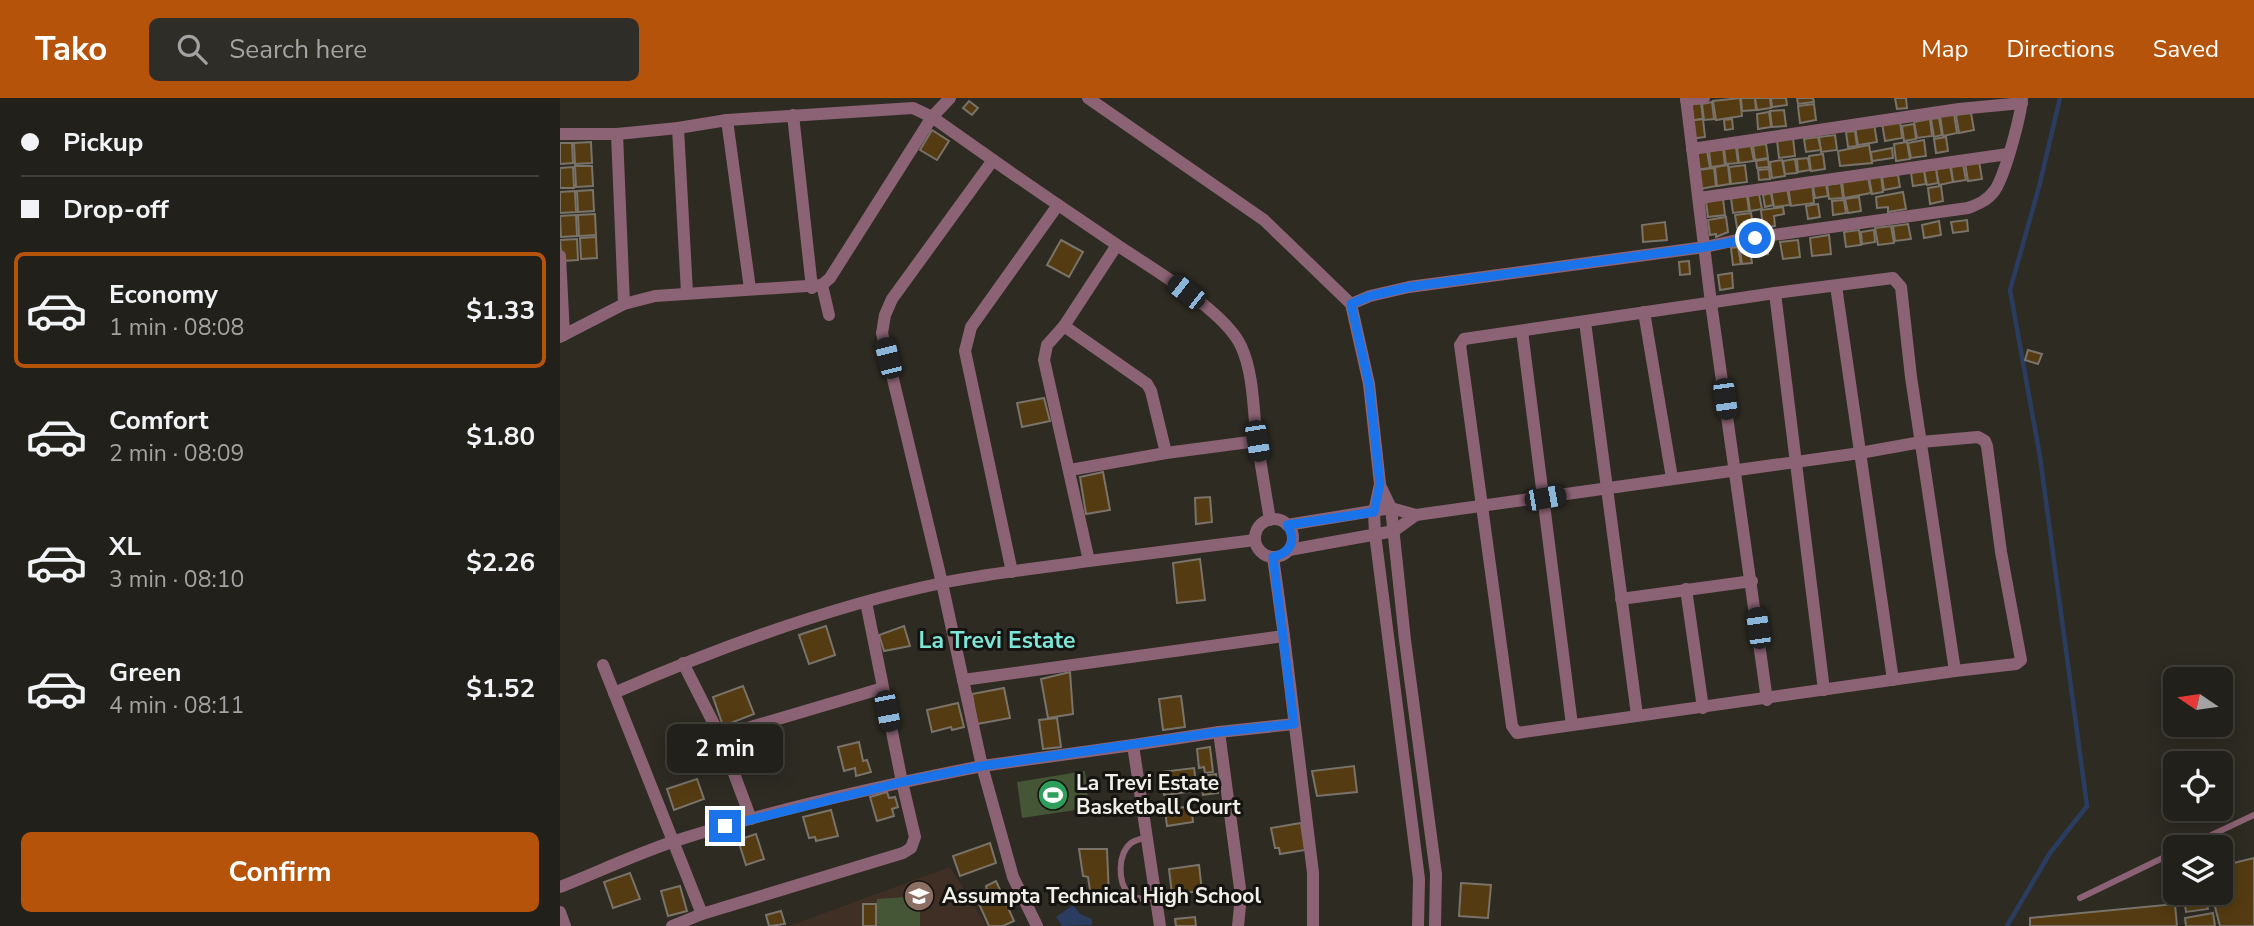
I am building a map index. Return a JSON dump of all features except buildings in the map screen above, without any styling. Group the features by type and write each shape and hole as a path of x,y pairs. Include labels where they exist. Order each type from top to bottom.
{"street":[{"path":"560,256 562,336 624,304 655,296 818,286 830,278 932,117 950,98"},
{"path":"1088,98 1264,220 1351,304 1369,384 1380,484 1391,508 1436,874 1435,926"},
{"path":"1704,98 1686,99 1711,303 1767,699"},
{"path":"1351,304 1370,296 1445,281 1705,247 1737,240 1968,208 1984,202 1996,189 2022,100 1692,149"},
{"path":"560,134 617,134 727,120 913,108 932,117 1169,279 1231,330 1248,366 1270,520"},
{"path":"793,115 818,286 829,315"},
{"path":"727,120 750,289"},
{"path":"678,128 687,293"},
{"path":"617,134 624,304"},
{"path":"1699,198 2008,154"},
{"path":"993,160 892,299 885,315 882,333 942,583 982,766 1013,877 1037,926"},
{"path":"1012,572 965,351 971,327 1058,205"},
{"path":"1089,561 1044,360 1047,345 1064,326 1117,245"},
{"path":"1287,525 1391,508 1416,515 1481,506 1545,498 1672,478 1860,453 1921,442 1978,437 1985,441 2001,552 2021,653 2021,660 2016,664 1637,715 1528,733 1517,733 1512,726 1481,506 1460,345 1464,339 1893,278 1901,284 1921,442 1955,671"},
{"path":"1836,286 1893,680"},
{"path":"1775,293 1824,690"},
{"path":"1644,312 1672,478"},
{"path":"1585,322 1637,715"},
{"path":"1064,326 1147,384 1166,453"},
{"path":"1522,331 1572,725"},
{"path":"1070,470 1257,441"},
{"path":"1380,484 1374,512 1375,534 1419,879 1418,926"},
{"path":"1289,550 1292,532 1279,520 1270,520 1256,531 1258,549 1264,555 1273,557 1289,550 1394,531 1416,515"},
{"path":"614,693 683,663 866,602 942,583 1255,540"},
{"path":"1273,557 1313,873 1313,926"},
{"path":"1621,599 1752,581"},
{"path":"1686,589 1703,708"},
{"path":"672,926 702,914 903,853 911,848 915,837 866,602"},
{"path":"963,680 1284,636"},
{"path":"683,663 720,736 751,819"},
{"path":"603,665 702,914"},
{"path":"720,736 883,688"},
{"path":"560,887 673,842 751,819 902,782 982,766 1294,724"},
{"path":"1219,732 1241,896 1238,926"},
{"path":"1133,745 1160,926"},
{"path":"1419,879 1436,874"},
{"path":"560,912 565,926"}],"lane":[{"path":"2212,835 2254,815"},
{"path":"1148,837 1132,841 1124,850 1122,880 1126,891 1132,896 1157,899"},
{"path":"2080,898 2163,858"}],"shaded area":[{"name":"Assumpta Technical High School","path":"950,867 987,926 789,926"}],"green space":[{"name":"La Trevi Estate Basketball Court","path":"1085,771 1089,808 1022,818 1017,782"},
{"path":"920,896 920,926 876,926 877,899"}],"water":[{"path":"1073,905 1080,914 1092,919 1092,925 1062,926 1056,917"}],"waterway":[{"path":"2007,926 2050,853 2087,806 2040,457 2010,290 2039,187 2060,98"}],"place":[{"name":"La Trevi Estate Basketball Court","path":"1053,795"},
{"name":"Assumpta Technical High School","path":"919,896"}],"district":[{"name":"La Trevi Estate","path":"997,640"}],"route":[{"path":"725,826 902,782 982,766 1294,724 1273,557 1289,550 1292,532 1287,525 1374,512 1380,484 1369,384 1351,304 1370,296 1445,281 1755,238"}]}
